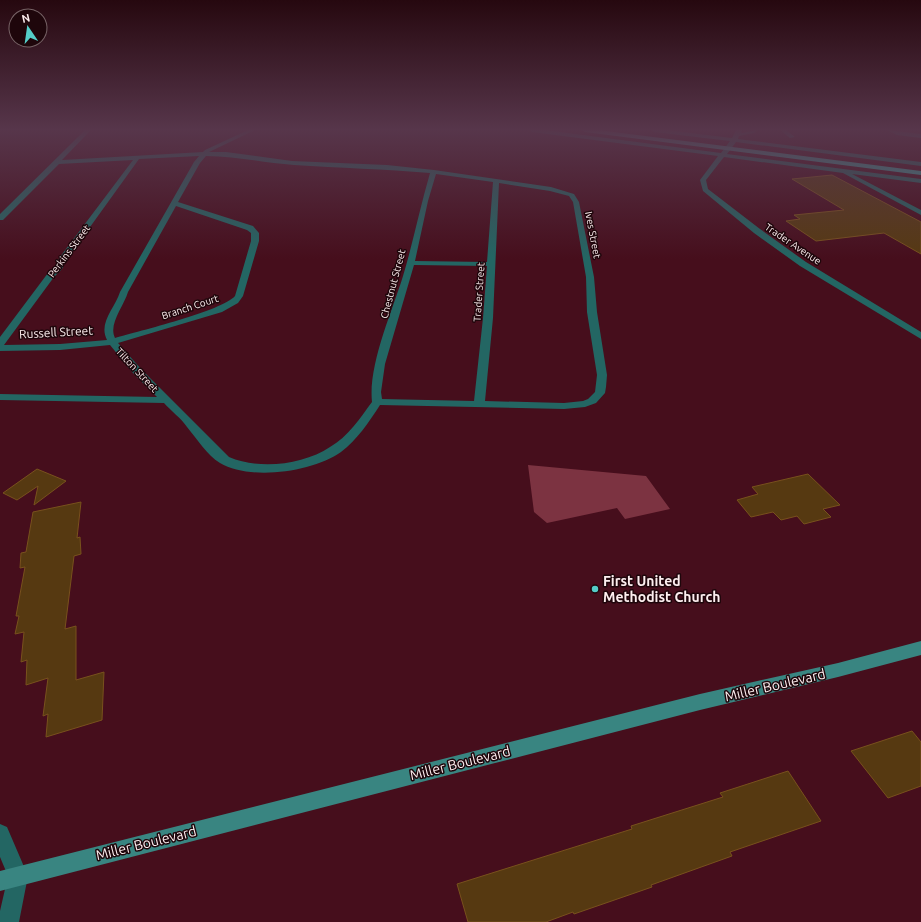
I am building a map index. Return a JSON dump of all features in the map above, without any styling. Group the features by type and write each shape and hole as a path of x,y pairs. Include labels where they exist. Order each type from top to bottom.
{"street":[{"path":"0,218 47,173"},
{"name":"Perkins Street","path":"0,344 51,275 59,267 63,259 126,173"},
{"name":"Tilton Street","path":"191,173 130,280 121,302 109,322 109,336 112,342 137,372 192,425 195,432 226,461 250,468 297,465 322,457 348,439 377,402"},
{"name":"Chestnut Street","path":"377,402 376,392 380,364 410,263 425,201 434,173"},
{"name":"Ives Street","path":"377,402 564,406 585,404 597,398 601,387 602,376 592,312 590,277 575,198 560,191 496,180 442,173"},
{"name":"Trader Avenue","path":"706,173 703,180 705,190 757,231 803,264 921,336"},
{"path":"846,173 921,213"},
{"path":"862,173 921,181"},
{"name":"Trader Street","path":"479,405 488,318 496,180"},
{"name":"Branch Court","path":"112,342 220,310 234,301 241,291 255,240 256,233 254,230 174,203"},
{"path":"410,263 492,264"},
{"name":"Russell Street","path":"0,348 82,346 112,342"},
{"path":"0,397 166,400"},
{"name":"Miller Boulevard","path":"9,878 700,702 838,670 921,648"},
{"path":"0,834 9,878 8,922"}],"shaded area":[{"path":"528,465 646,476 670,509 625,519 617,508 547,523 534,512"}],"building":[{"path":"832,175 921,222 921,254 884,233 816,241 786,221 800,219 794,215 844,210 792,179"},
{"path":"37,469 66,481 34,505 38,486 17,500 3,493"},
{"path":"808,474 840,505 823,509 831,517 804,524 797,516 781,520 773,512 751,517 737,500 758,494 752,487"},
{"path":"81,502 77,538 80,537 81,554 74,556 65,629 76,626 76,680 104,672 102,720 46,737 48,714 43,716 48,678 26,685 27,660 21,662 24,632 15,634 19,616 16,616 25,567 20,568 21,553 26,552 33,512"},
{"path":"912,731 921,742 921,786 888,798 851,751"},
{"path":"788,771 821,821 730,852 732,856 651,885 652,887 574,914 573,912 546,922 468,922 457,884 632,829 631,826 723,797 720,793"}],"place":[{"name":"First United Methodist Church","path":"595,589"}]}
